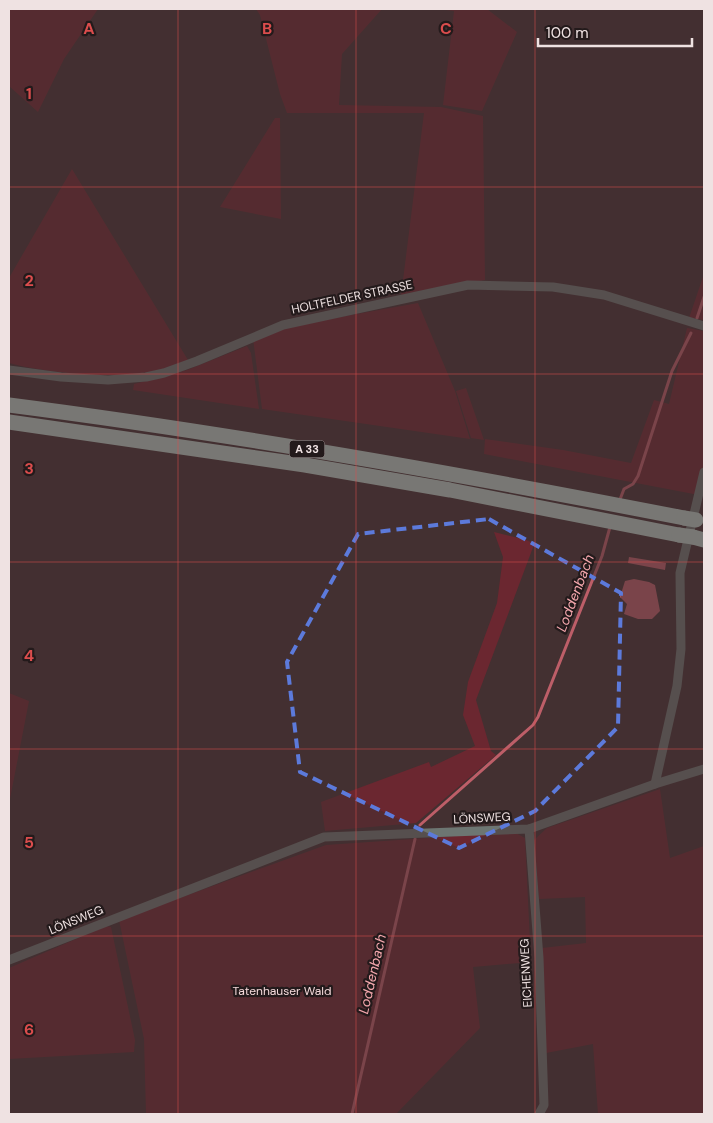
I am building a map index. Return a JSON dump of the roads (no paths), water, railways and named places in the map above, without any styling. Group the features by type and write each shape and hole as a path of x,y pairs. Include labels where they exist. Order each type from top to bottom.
{"highway":[{"name":"A 33","path":"9,405 309,449 454,474 695,520"},
{"name":"A 33","path":"9,422 305,466 450,490 692,537"}],"street":[{"name":"HOLTFELDER STRASSE","path":"9,370 61,377 108,380 146,377 164,373 197,361 284,325 468,285 553,287 604,295 704,326"},
{"path":"655,784 677,686 681,649 680,573 704,472"},
{"name":"LÖNSWEG","path":"9,960 324,837 529,829 655,784 704,769"},
{"name":"EICHENWEG","path":"529,829 539,958 544,1105 539,1114"}],"waterway":[{"name":"Loddenbach","path":"697,318 704,297"},
{"name":"Loddenbach","path":"619,502 624,489 633,484 638,476 672,371 691,333"},
{"name":"Loddenbach","path":"420,825 533,725 538,717 602,556 610,527"},
{"name":"Loddenbach","path":"352,1114 415,839"}],"park label":[{"name":"Tatenhauser Wald","path":"282,991"}]}
